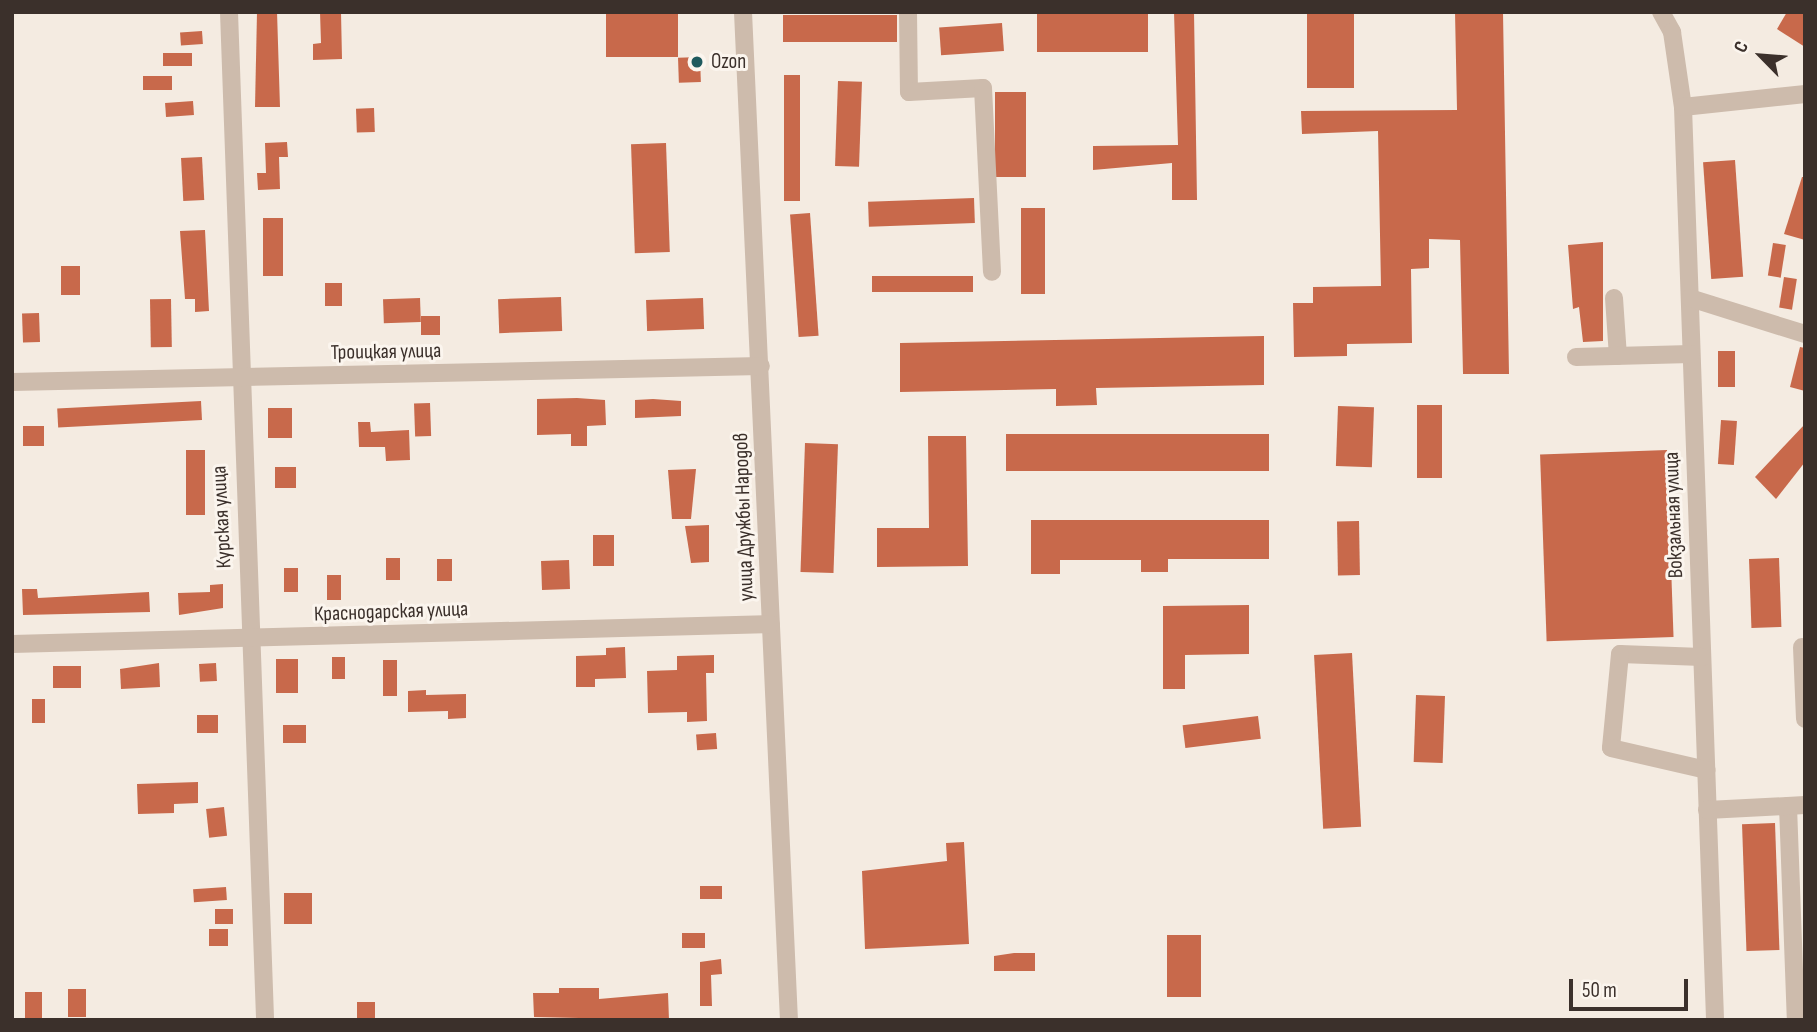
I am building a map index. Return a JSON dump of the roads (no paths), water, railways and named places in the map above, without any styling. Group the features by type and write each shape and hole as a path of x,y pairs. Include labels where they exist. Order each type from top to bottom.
{"street":[{"name":"Курская улица","path":"229,12 238,378 265,1020"},
{"name":"улица Дружбы Народов","path":"743,12 789,1020"},
{"path":"908,12 909,92 983,88 992,272"},
{"name":"Вокзальная улица","path":"1661,12 1672,32 1683,107 1715,1020"},
{"path":"1683,107 1805,94"},
{"path":"1614,298 1618,356"},
{"path":"1690,298 1805,334"},
{"path":"1576,357 1691,354"},
{"name":"Троицкая улица","path":"12,382 761,366"},
{"name":"Краснодарская улица","path":"12,644 771,624"},
{"path":"1802,647 1805,719"},
{"path":"1702,657 1620,654 1611,748 1706,770"},
{"path":"1707,810 1796,806 1796,1020"}],"place":[{"name":"Ozon","path":"697,62"}]}
